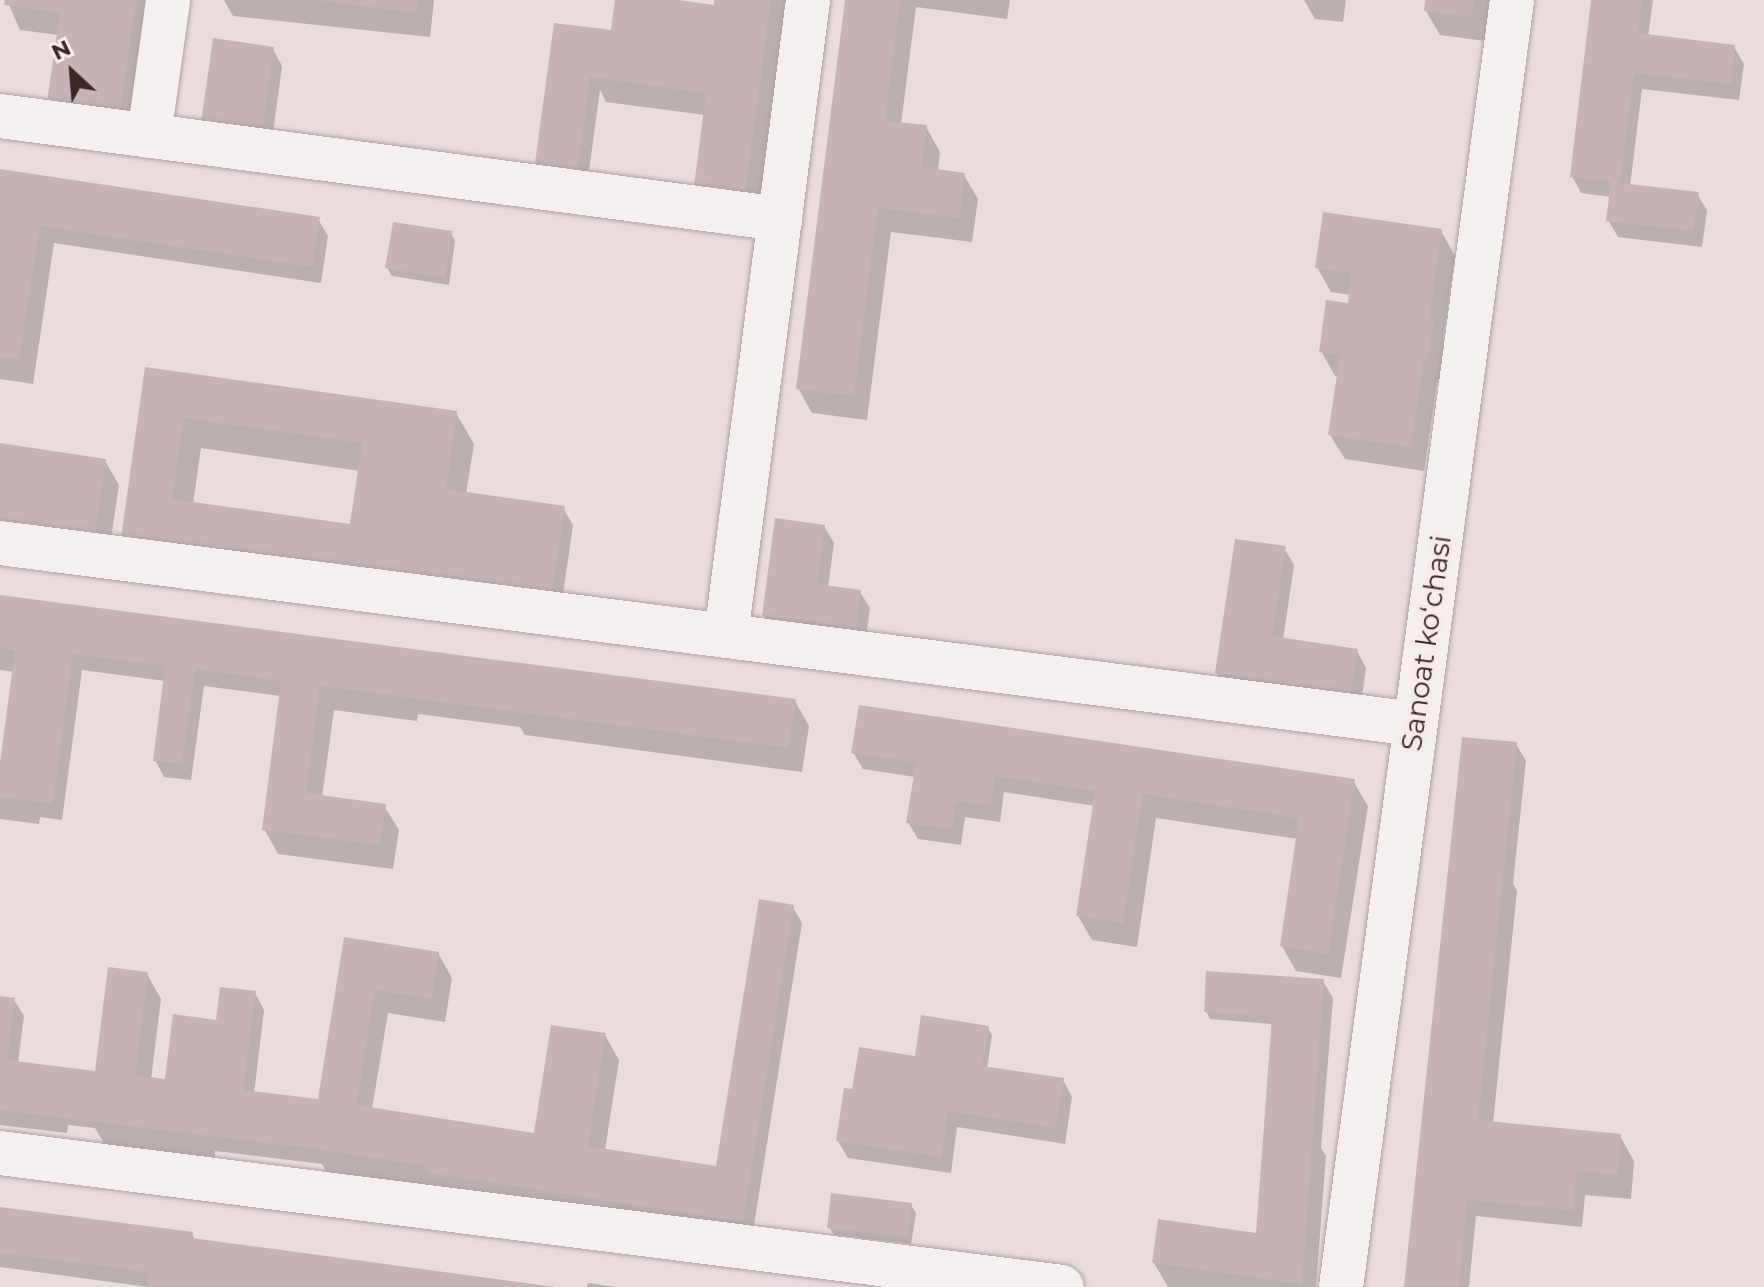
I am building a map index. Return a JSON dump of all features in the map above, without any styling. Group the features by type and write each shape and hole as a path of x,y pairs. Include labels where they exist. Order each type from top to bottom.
{"street":[{"path":"149,136 168,0"},
{"path":"726,636 808,0"},
{"name":"Sanoat koʻchasi","path":"1341,1287 1512,0"},
{"path":"0,116 780,219"},
{"path":"0,543 1415,724"},
{"path":"0,1153 1062,1287"}],"building":[{"path":"5,0 136,0 119,119 46,109 60,13 4,5"},
{"path":"316,0 418,0 416,13"},
{"path":"615,0 678,0 714,5 714,0 771,0 743,209 692,202 706,93 590,77 576,184 533,178 554,23 611,30"},
{"path":"845,0 900,0 885,121 927,125 922,167 965,173 959,218 878,208 854,396 796,389"},
{"path":"1425,0 1474,0 1472,17 1424,11"},
{"path":"1591,0 1642,0 1638,33 1735,45 1731,84 1634,73 1620,183 1699,192 1693,231 1606,221 1611,182 1570,177"},
{"path":"213,38 274,47 261,139 200,131"},
{"path":"0,169 320,217 312,267 40,226 19,360 0,357"},
{"path":"1323,212 1442,229 1429,320 1434,322 1428,359 1424,359 1411,447 1328,435 1340,354 1319,352 1326,300 1348,303 1351,273 1315,268"},
{"path":"393,222 452,231 445,278 385,268"},
{"path":"145,367 457,411 446,489 565,506 551,599 121,538","holes":["184,418 362,443 350,524 172,499"]},
{"path":"0,443 106,459 94,541 0,527"},
{"path":"775,518 825,525 817,584 861,590 856,628 762,616"},
{"path":"1235,539 1286,546 1272,636 1358,649 1351,694 1215,673"},
{"path":"0,595 796,699 789,748 320,686 306,793 386,804 380,845 262,830 281,681 195,669 182,764 153,761 165,666 73,654 53,804 0,797 0,763 15,650 0,648"},
{"path":"859,705 1355,779 1328,954 1280,946 1299,818 1143,794 1123,923 1076,916 1095,791 995,776 991,806 956,801 952,829 906,823 916,762 851,753"},
{"path":"1462,737 1517,742 1478,1120 1621,1134 1618,1175 1577,1171 1573,1210 1467,1200 1459,1287 1404,1287"},
{"path":"759,899 794,905 743,1222 425,1172 426,1166 310,1148 0,1110 0,996 15,998 7,1060 95,1071 108,967 148,972 135,1075 165,1079 173,1014 216,1020 220,987 256,991 243,1090 318,1099 344,937 439,952 431,999 375,990 356,1105 534,1133 551,1025 606,1033 588,1146 716,1166"},
{"path":"1206,971 1324,979 1302,1284 1152,1263 1158,1219 1256,1233 1272,1017 1204,1012"},
{"path":"921,1015 989,1026 982,1066 1064,1078 1056,1128 948,1111 942,1157 836,1141 844,1088 852,1089 859,1047 915,1056"},
{"path":"831,1193 912,1203 908,1237 827,1228"},
{"path":"0,1207 193,1232 192,1238 555,1287 146,1287 148,1272 0,1253"}]}
